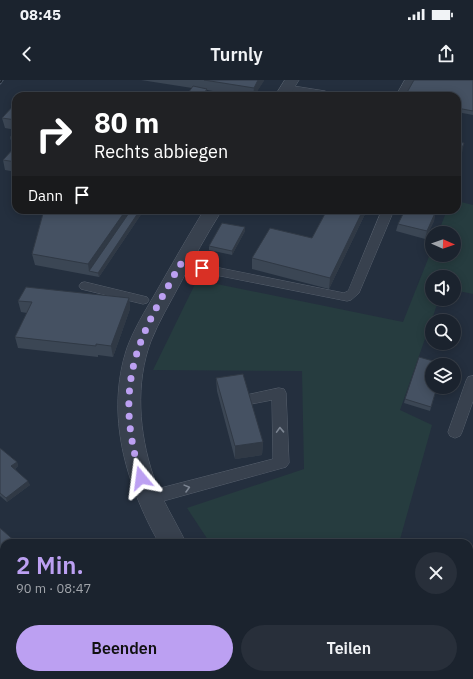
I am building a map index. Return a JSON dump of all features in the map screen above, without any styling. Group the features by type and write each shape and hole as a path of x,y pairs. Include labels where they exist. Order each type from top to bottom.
{"street":[{"path":"171,539 141,478 132,450 128,410 130,385 136,354 146,328 180,264 211,214"}],"lane":[{"path":"403,92 410,80"},
{"path":"287,88 312,92"},
{"path":"180,264 347,297 353,293 386,214"},
{"path":"86,286 143,300"},
{"path":"455,432 473,381"},
{"path":"150,498 281,463 279,394 246,400"}],"green space":[{"path":"461,202 473,205 473,294 461,291 461,270 425,270 425,306 437,306 434,314 425,314 425,339 400,410 432,425 400,539 207,539 187,508 304,469 302,371 153,370 197,280 403,322 427,262 461,262 461,226 441,226 445,214 461,214"}],"building":[{"path":"204,80 258,80 254,88"},
{"path":"414,80 473,80 473,111 461,109 461,92 407,92"},
{"path":"193,86 207,89 205,92 189,92"},
{"path":"12,107 12,119 2,118"},
{"path":"461,143 464,143 461,150"},
{"path":"12,150 12,161 3,160"},
{"path":"43,214 123,214 88,264 32,254"},
{"path":"128,214 137,214 98,273 89,271"},
{"path":"325,214 361,214 330,278 252,258 270,228 312,238"},
{"path":"403,214 435,214 429,226 425,226 425,231 398,224"},
{"path":"222,223 245,227 232,251 209,246"},
{"path":"26,287 129,298 111,346 96,344 96,346 15,337 32,302 18,301"},
{"path":"419,357 425,359 425,394 435,394 431,407 405,399"},
{"path":"243,374 263,442 235,446 216,378"},
{"path":"0,448 17,462 11,466 28,481 6,498 0,493"},
{"path":"0,528 12,539 0,539"}],"route":[{"path":"141,478 132,450 128,410 130,385 136,354 146,328 180,264 202,268"}]}
